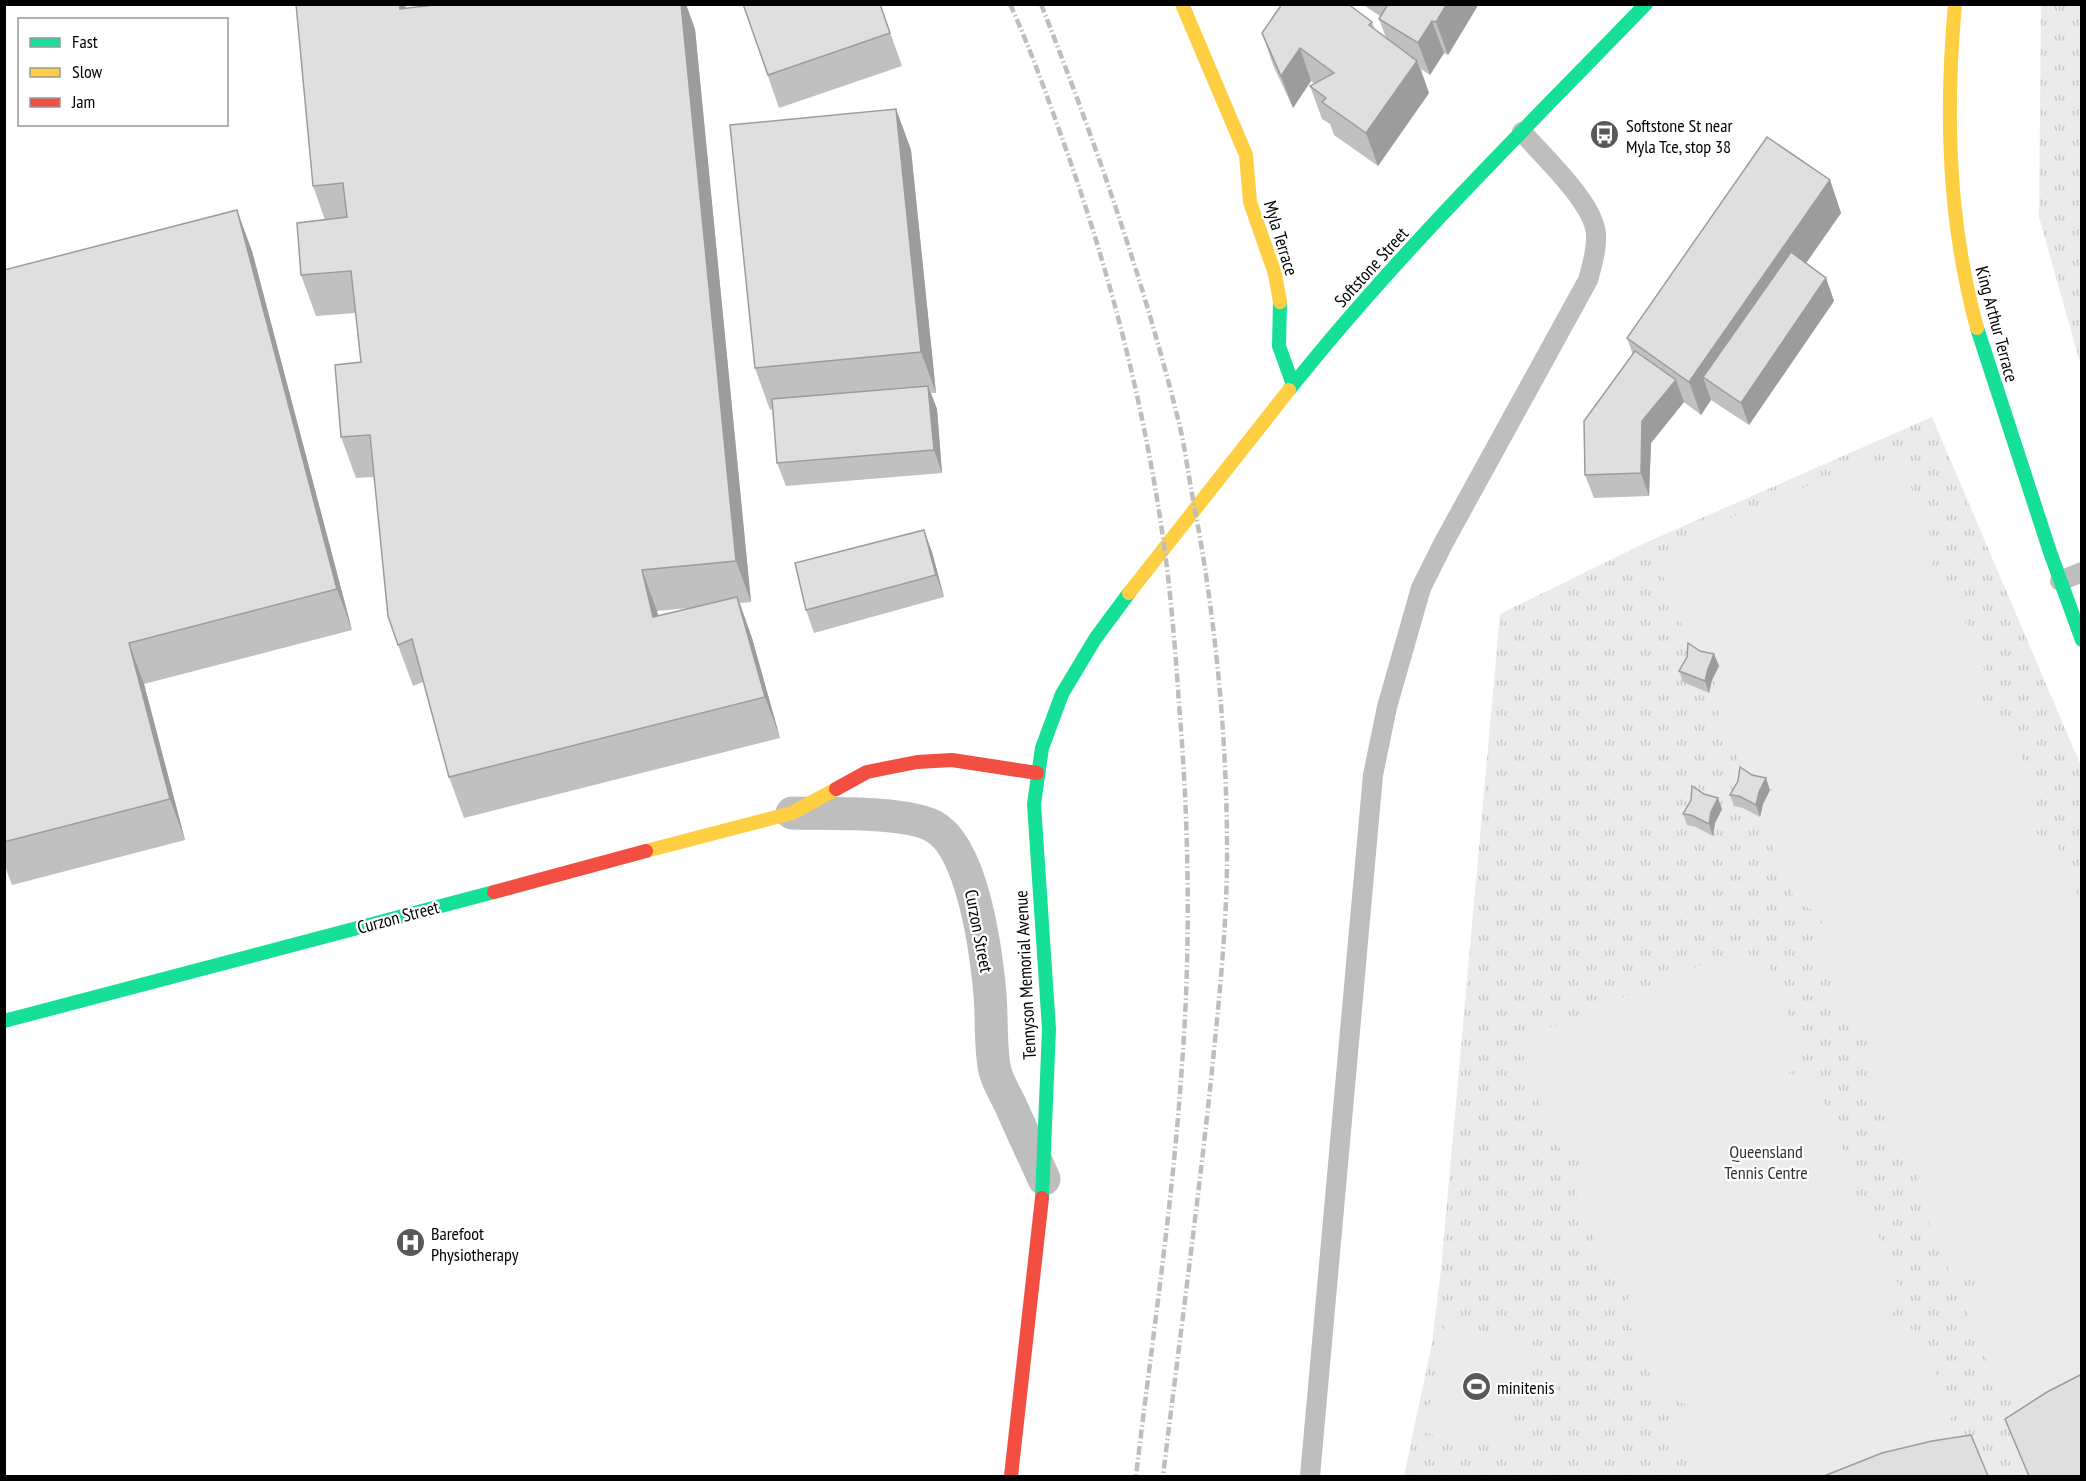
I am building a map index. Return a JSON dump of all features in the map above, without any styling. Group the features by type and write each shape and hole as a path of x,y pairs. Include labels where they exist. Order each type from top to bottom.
{"street":[{"name":"Myla Terrace","path":"1182,4 1246,155 1250,201 1275,274 1280,302 1280,345 1293,385"},
{"name":"Softstone Street","path":"1144,572 1293,385 1377,287 1646,4"},
{"name":"King Arthur Terrace","path":"1955,4 1949,58 1947,122 1950,176 1966,285 2006,419 2060,581 2082,639"},
{"name":"Tennyson Memorial Avenue","path":"1011,1476 1044,1179 1049,1029 1034,833 1037,773 1050,723 1062,694 1095,639 1144,572"},
{"name":"Curzon Street","path":"4,1022 792,813 867,772 917,762 952,760 1037,773"},
{"name":"Curzon Street","path":"792,813 889,816 911,820 932,825 946,835 958,850 968,874 985,954 995,1071 1044,1179"}],"lane":[{"path":"1310,1476 1372,776 1387,707 1421,588 1588,280 1596,249 1594,221 1587,206 1522,132"},
{"path":"2060,581 2082,572"}],"green space":[{"path":"2041,5 2081,5 2081,366 2039,217"},
{"name":"Queensland Tennis Centre","path":"1932,417 2081,766 2081,1476 1404,1476 1432,1343 1441,1269 1500,614 1647,542"},
{"path":"1872,459 1905,472 1937,552 1925,582 1955,596 1987,676 1976,706 2005,719 2038,799 2027,829 2056,843 2081,902 2082,946 2079,952 2082,953 2081,1385 2029,1407 2003,1397 1967,1312 1979,1283 1950,1273 1915,1188 1925,1162 1928,1160 1900,1151 1865,1065 1877,1037 1850,1027 1815,941 1825,915 1796,903 1761,819 1774,790 1746,779 1711,693 1723,666 1695,656 1660,569 1670,543"},
{"path":"1737,950 1768,963 1801,1045 1789,1073 1817,1085 1852,1171 1839,1196 1868,1210 1901,1291 1890,1320 1919,1332 1953,1414 1942,1442 1860,1476 1694,1476 1676,1432 1687,1405 1659,1395 1623,1309 1635,1282 1608,1272 1573,1186 1585,1159 1558,1147 1523,1061 1532,1035"},
{"name":"minitenis","path":"1445,1323 1528,1340 1506,1449 1424,1433"}],"building":[{"path":"296,4 399,4 400,9 443,4 681,4 736,561 642,570 653,617 737,597 765,697 449,777 412,639 398,645 388,616 370,435 341,437 335,365 361,362 351,271 301,275 297,223 347,217 343,183 313,186"},
{"path":"743,4 880,4 890,33 768,75"},
{"path":"1282,4 1348,4 1372,22 1369,25 1417,61 1366,133 1322,102 1326,98 1310,86 1334,73 1300,48 1281,76 1262,33"},
{"path":"1388,4 1447,4 1436,22 1432,21 1418,43 1379,19"},
{"path":"896,109 921,352 755,368 730,125"},
{"path":"1767,137 1830,180 1689,382 1627,338"},
{"path":"237,210 337,589 129,643 170,799 4,842 4,270"},
{"path":"1791,252 1826,278 1741,403 1703,377"},
{"path":"1635,351 1676,380 1642,421 1641,473 1585,475 1584,421"},
{"path":"928,386 934,450 777,463 772,399"},
{"path":"924,530 936,575 806,610 795,563"},
{"path":"1688,643 1700,651 1714,654 1705,681 1679,671 1687,657"},
{"path":"1740,767 1752,775 1766,778 1756,805 1739,796 1730,795 1738,781"},
{"path":"1692,786 1704,794 1718,798 1711,812 1709,824 1691,815 1683,814 1691,800"},
{"path":"2082,1374 2082,1476 2029,1476 2005,1419 2047,1392"},
{"path":"1971,1435 1988,1476 1824,1476 1882,1453 1932,1441"}],"railway":[{"path":"1010,4 1038,71 1078,185 1121,328 1153,475 1170,591 1174,636 1187,839 1188,929 1185,1020 1162,1271 1136,1476"},
{"path":"1041,4 1118,213 1151,320 1180,427 1207,579 1221,709 1227,839 1222,960 1206,1130 1163,1476"}],"traffic: fast":[{"path":"1289,390 1418,241 1646,4"},
{"path":"1280,302 1279,346 1293,385"},
{"path":"1977,328 2050,552 2082,640"},
{"path":"1042,1198 1049,1029 1034,804 1042,748 1062,694 1095,639 1129,593"},
{"path":"4,1021 494,892"}],"traffic: slow":[{"path":"1182,4 1246,155 1250,202 1275,274 1280,302"},
{"path":"1955,4 1950,86 1951,167 1960,248 1977,328"},
{"path":"1129,593 1289,390"},
{"path":"646,851 792,813 836,789"}],"traffic: jam":[{"path":"836,789 867,772 917,762 952,760 1037,773"},
{"path":"494,892 646,851"},
{"path":"1011,1476 1042,1198"}],"place":[{"name":"Softstone St near Myla Tce, stop 38","path":"1605,135"},
{"name":"Barefoot Physiotherapy","path":"410,1243"},
{"name":"minitenis","path":"1476,1387"}]}
